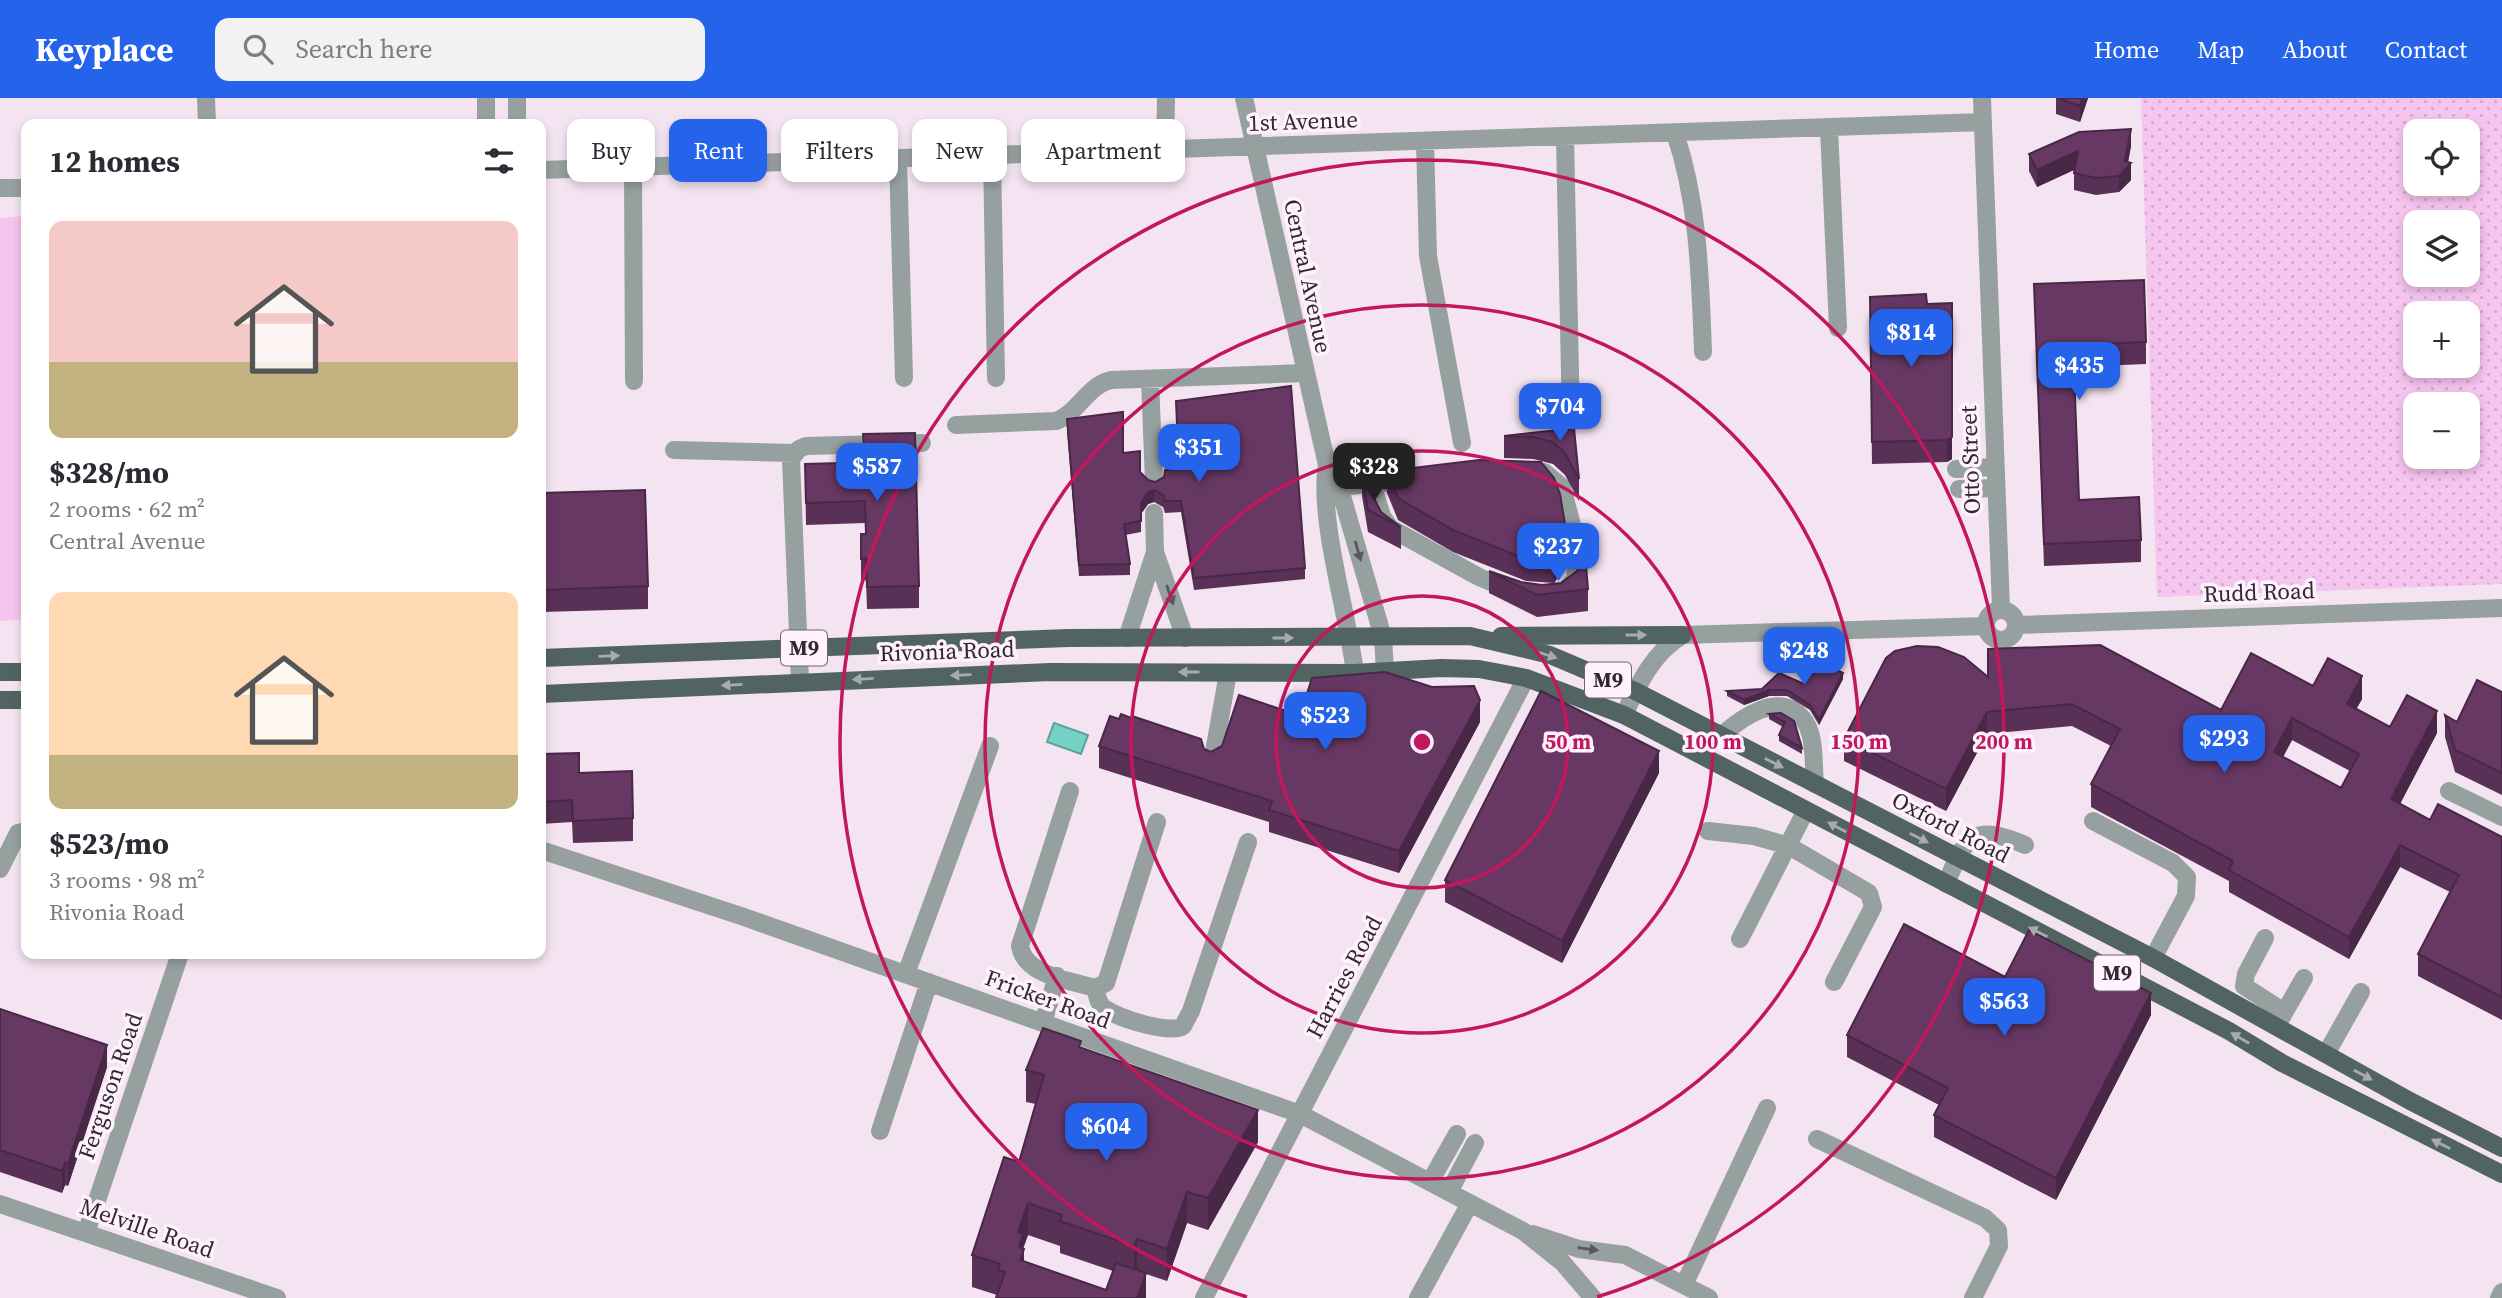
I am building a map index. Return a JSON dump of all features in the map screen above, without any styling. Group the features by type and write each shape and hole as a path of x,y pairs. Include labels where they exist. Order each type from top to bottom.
{"main road":[{"path":"1470,636 1683,635"},
{"name":"Oxford Road","path":"1351,638 1470,636 1550,655 1635,691 2152,958 2280,1019 2326,1054 2502,1148"},
{"name":"Rivonia Road","path":"546,658 1127,638 1351,638"},
{"name":"M9","path":"1355,673 1479,669 1526,678 1624,715 2229,1031 2282,1063 2502,1174"},
{"path":"0,672 21,672"},
{"name":"Rivonia Road","path":"546,694 1050,672 1355,673"},
{"path":"0,700 21,700"}],"street":[{"path":"206,98 207,119"},
{"path":"486,98 486,119"},
{"path":"517,98 517,119"},
{"path":"1166,98 1166,119"},
{"name":"Central Avenue","path":"1244,98 1304,373 1327,465 1340,487 1383,637 1385,672"},
{"name":"Otto Street","path":"1982,98 2001,609"},
{"name":"1st Avenue","path":"1185,148 1983,122"},
{"path":"1829,128 1838,328"},
{"path":"1675,133 1688,172 1697,219 1703,352"},
{"path":"1565,137 1571,421"},
{"path":"1425,141 1428,256 1462,443"},
{"path":"898,158 904,378"},
{"name":"1st Avenue","path":"898,158 912,158"},
{"name":"1st Avenue","path":"655,166 781,162"},
{"name":"1st Avenue","path":"546,170 567,169"},
{"path":"633,182 634,381"},
{"path":"992,182 996,378"},
{"path":"0,188 21,188"},
{"path":"956,425 1056,421 1068,415 1105,382 1304,373"},
{"path":"1150,379 1154,482"},
{"path":"674,450 795,453 806,446 922,443"},
{"path":"795,453 790,467 800,682"},
{"name":"Central Avenue","path":"1327,465 1325,485 1330,527 1355,673"},
{"path":"1956,469 1994,467"},
{"path":"1372,484 1382,516 1390,528 1402,537 1507,589 1540,595 1566,591 1575,579 1578,563 1575,536 1562,487 1544,472 1513,470"},
{"path":"1340,487 1426,478"},
{"path":"1959,489 1996,488"},
{"path":"1154,513 1155,552 1185,638"},
{"path":"1127,638 1155,552"},
{"name":"Rudd Road","path":"2017,625 2502,608"},
{"path":"1624,715 1635,691 1665,645 1683,635 1994,634 2013,635 2017,625 2012,614 2001,609 1991,612 1994,634 1996,659"},
{"path":"1212,763 1228,673"},
{"name":"Harries Road","path":"1204,1298 1526,678"},
{"path":"1721,736 1746,715 1760,709 1781,708 1795,713 1804,720 1809,733 1815,784"},
{"path":"906,974 990,746"},
{"path":"1070,791 1020,946 1024,961 1030,966 1057,976 1095,988 1101,988 1110,977 1157,822"},
{"path":"2449,791 2502,817"},
{"path":"1740,939 1807,810"},
{"path":"2092,821 2173,863 2187,877 2186,896 2152,958"},
{"path":"1946,884 1968,840 1978,834 2001,828 2025,845"},
{"path":"1708,831 1754,836 1789,846 1869,893 1873,900 1833,982"},
{"path":"0,869 18,833 21,832"},
{"path":"1095,988 1099,1002 1113,1013 1169,1031 1183,1026 1191,1011 1248,842"},
{"name":"Fricker Road","path":"546,852 744,916 1300,1114 1523,1231 1579,1249 1625,1255 1709,1298"},
{"path":"2265,938 2246,974 2244,986 2280,1019 2304,978"},
{"name":"Ferguson Road","path":"86,1233 178,959"},
{"path":"1043,1023 1057,976"},
{"path":"880,1130 929,982"},
{"path":"2326,1054 2361,992"},
{"path":"1684,1285 1767,1108"},
{"path":"1430,1182 1457,1134"},
{"path":"1817,1139 1985,1218 1998,1230 1999,1246 1973,1298"},
{"path":"1449,1192 1475,1143"},
{"path":"1418,1298 1470,1203"},
{"name":"Melville Road","path":"0,1204 277,1298"},
{"name":"Fricker Road","path":"1523,1231 1563,1263 1592,1298"},
{"path":"2499,1298 2502,1292"}],"shaded area":[{"path":"2141,98 2502,98 2502,584 2157,597"},
{"path":"21,216 21,619 0,621 0,218"},
{"path":"1054,723 1088,735 1081,754 1047,742"}],"building":[{"path":"2058,98 2082,98 2080,106"},
{"path":"2131,129 2125,161 2131,163 2119,176 2096,178 2074,173 2078,151 2037,170 2029,154 2079,132"},
{"path":"2144,280 2146,342 2073,345 2079,500 2139,497 2141,540 2044,544 2034,284"},
{"path":"1926,294 1927,304 1952,303 1952,437 1947,440 1872,442 1870,297"},
{"path":"1291,386 1305,568 1194,578 1181,501 1165,501 1163,495 1154,490 1148,492 1141,503 1141,521 1124,524 1130,564 1079,565 1067,419 1123,412 1123,453 1140,451 1140,472 1148,480 1155,482 1164,477 1165,470 1179,469 1176,401"},
{"path":"1574,428 1579,479 1565,453 1553,442 1533,437 1504,436"},
{"path":"915,433 919,586 867,587 866,558 861,559 861,534 866,534 865,501 806,503 805,464 841,463 841,448 864,447 863,434"},
{"path":"1479,460 1541,462 1554,478 1560,494 1566,530 1564,546 1554,561 1526,559 1453,530 1398,498 1387,471"},
{"path":"1362,474 1381,512 1401,527 1368,510"},
{"path":"645,490 648,586 546,590 546,493"},
{"path":"1585,554 1588,589 1537,595 1489,571 1521,582 1542,585 1561,583 1577,571"},
{"path":"2100,645 2221,710 2251,653 2313,686 2328,658 2362,676 2347,704 2390,727 2407,695 2437,711 2391,799 2430,820 2438,804 2502,837 2502,997 2418,954 2459,875 2400,845 2349,937 2229,870 2233,861 2091,784 2120,729 2072,704 1987,712 1946,789 1844,739 1886,658 1895,651 1917,646 1938,647 1964,657 1988,677 1988,649","holes":["2292,718 2359,754 2341,788 2274,752"]},
{"path":"1817,660 1843,673 1819,720 1810,705 1787,690 1769,690 1744,700 1727,691 1762,689 1779,673 1804,684"},
{"path":"1385,672 1432,687 1474,686 1480,700 1399,851 1269,810 1272,801 1099,746 1110,716 1119,719 1121,714 1201,739 1204,749 1211,752 1222,746 1239,695 1300,716 1312,678"},
{"path":"2477,680 2502,692 2502,773 2455,750 2445,715 2457,722"},
{"path":"1541,691 1659,751 1562,941 1445,880"},
{"path":"1781,713 1794,721 1802,748 1779,735 1785,722 1769,714"},
{"path":"579,753 579,773 632,771 633,818 573,821 572,800 546,802 546,754"},
{"path":"1904,924 2005,977 2029,930 2151,993 2056,1178 1934,1115 1948,1088 1847,1035"},
{"path":"0,1009 107,1045 68,1164 65,1163 62,1171 0,1150"},
{"path":"1043,1028 1081,1041 1079,1047 1258,1110 1208,1198 1187,1192 1167,1249 1137,1239 1134,1246 1060,1221 1062,1215 1028,1203 1018,1232 1023,1234 1019,1247 1024,1249 1020,1260 1106,1290 1116,1263 1146,1273 1137,1298 996,1298 1005,1272 998,1270 1000,1264 972,1255 1004,1157 1019,1162 1044,1075 1026,1070"}]}
